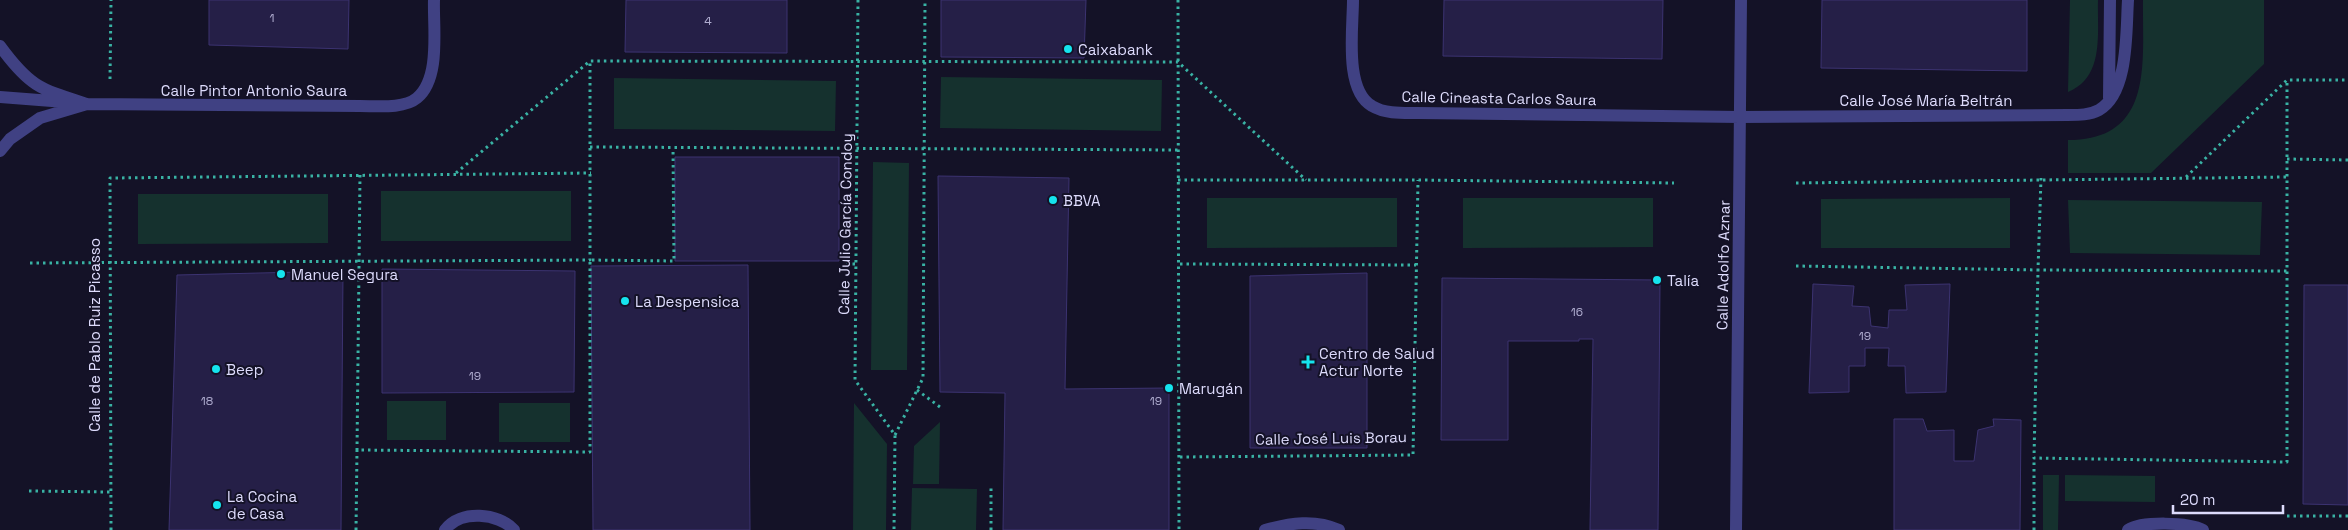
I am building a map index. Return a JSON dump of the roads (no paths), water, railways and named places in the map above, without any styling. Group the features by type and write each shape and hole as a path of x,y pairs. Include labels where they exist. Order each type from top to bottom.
{"street":[{"name":"Calle Pintor Antonio Saura","path":"0,151 10,139 40,118 87,104 395,105 417,98 430,82 433,64 434,0"},
{"name":"Calle Cineasta Carlos Saura","path":"1354,0 1355,83 1361,98 1372,106 1384,110 1418,113 1740,117"},
{"name":"Calle Adolfo Aznar","path":"1736,530 1741,0"},
{"path":"2109,100 2110,0"},
{"name":"Calle José María Beltrán","path":"1740,117 2068,115 2093,113 2103,107 2109,100 2121,78 2126,50 2128,0"},
{"path":"0,46 20,73 41,89 87,104"},
{"path":"0,97 87,104"},
{"path":"445,530 462,519 485,515 508,523 514,530"},
{"path":"1265,530 1288,523 1325,524 1339,530"},
{"path":"2128,530 2133,526 2148,524 2192,526 2203,530"}],"place":[{"name":"Caixabank","path":"1068,49"},
{"name":"BBVA","path":"1053,200"},
{"name":"Manuel Segura","path":"281,274"},
{"name":"Talía","path":"1657,280"},
{"name":"La Despensica","path":"625,301"},
{"name":"Centro de Salud Actur Norte","path":"1308,362"},
{"name":"Beep","path":"216,369"},
{"name":"Marugán","path":"1169,388"},
{"name":"La Cocina de Casa","path":"217,505"}]}
